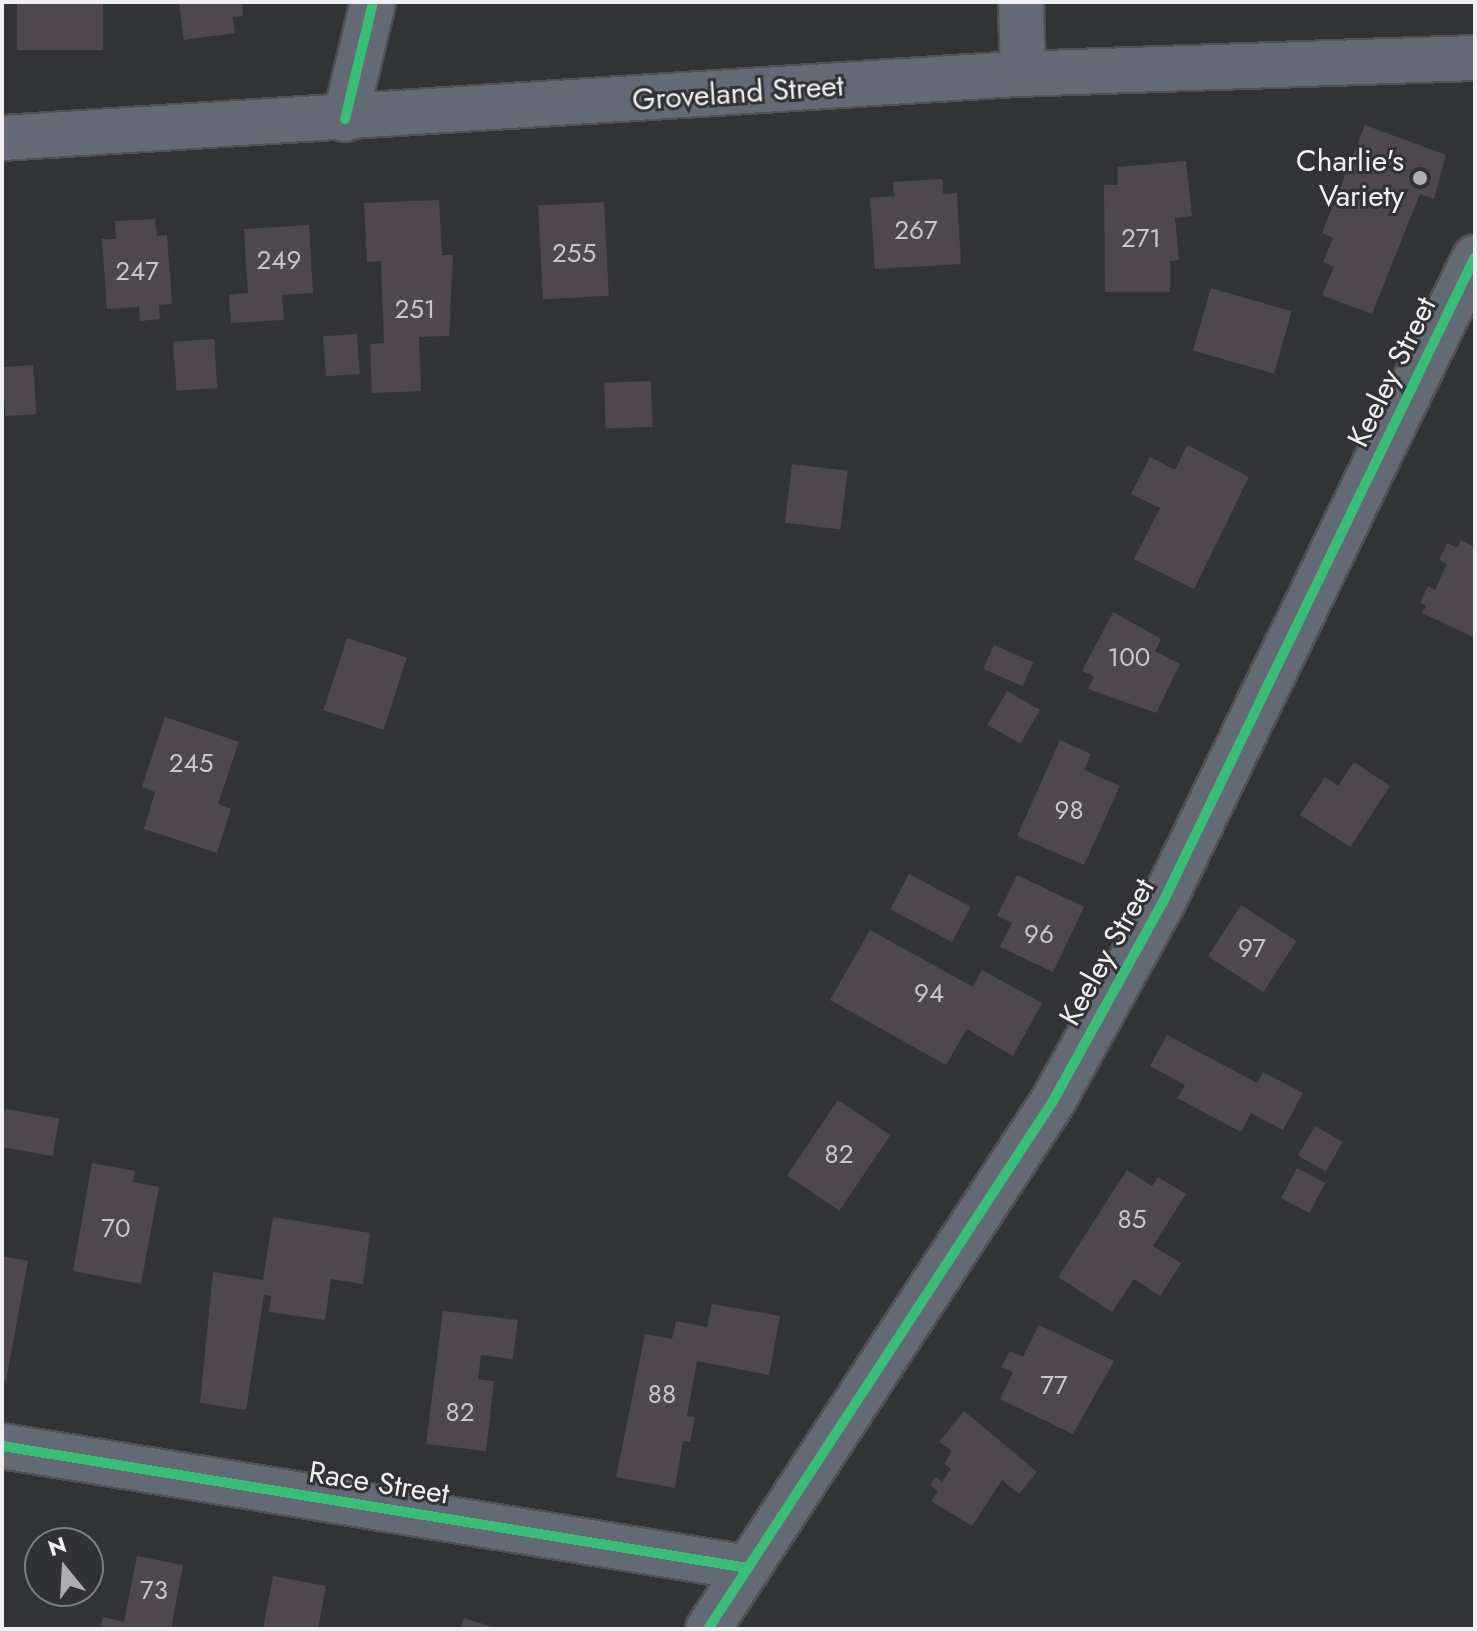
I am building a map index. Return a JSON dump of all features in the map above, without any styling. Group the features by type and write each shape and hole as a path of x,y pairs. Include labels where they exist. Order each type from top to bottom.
{"main road":[{"name":"Groveland Street","path":"2,138 345,119 1023,74 1475,58"}],"street":[{"path":"345,119 373,2"},
{"path":"1021,2 1023,74"},
{"name":"Keeley Street","path":"708,1629 1053,1101 1163,902 1475,257"},
{"name":"Race Street","path":"2,1446 748,1568"}],"building":[{"path":"17,2 103,2 103,50 17,50"},
{"path":"179,2 242,2 243,16 233,17 235,33 184,40"},
{"path":"1365,125 1446,155 1434,199 1420,194 1372,314 1322,295 1334,267 1323,262 1333,238 1322,233"},
{"path":"1186,161 1192,216 1175,218 1179,260 1170,261 1170,292 1105,292 1104,185 1118,185 1118,167"},
{"path":"942,179 943,194 957,193 961,264 875,269 870,198 894,196 893,182"},
{"path":"439,200 442,255 453,255 449,336 419,337 421,391 372,393 370,344 384,343 381,261 367,262 364,203"},
{"path":"604,202 609,296 543,299 538,205"},
{"path":"155,219 157,236 167,235 172,304 159,305 160,319 140,321 139,307 107,309 102,239 116,239 115,221"},
{"path":"309,225 313,293 282,295 284,320 231,323 229,295 248,293 244,229"},
{"path":"1211,288 1292,311 1274,374 1193,350"},
{"path":"357,334 360,374 326,376 323,336"},
{"path":"214,339 217,388 177,391 173,342"},
{"path":"33,365 36,414 5,416 2,367"},
{"path":"651,381 653,427 606,429 604,383"},
{"path":"1187,445 1249,477 1194,589 1134,559 1160,508 1131,494 1150,457 1175,470"},
{"path":"792,464 848,471 840,529 785,523"},
{"path":"1461,540 1475,547 1473,637 1422,613 1426,606 1420,603 1428,586 1435,590 1447,564 1439,560 1447,543 1457,548"},
{"path":"1113,612 1161,639 1155,651 1180,664 1156,713 1088,689 1094,676 1082,671"},
{"path":"347,638 407,657 383,730 324,710"},
{"path":"994,645 1033,662 1023,686 983,669"},
{"path":"1007,691 1040,710 1020,744 988,725"},
{"path":"165,717 239,742 218,804 231,809 217,853 144,829 155,792 142,787"},
{"path":"1060,740 1091,754 1084,770 1120,786 1084,865 1017,836"},
{"path":"1354,762 1390,786 1350,847 1300,815 1325,777 1338,786"},
{"path":"909,874 971,907 952,942 890,909"},
{"path":"1017,875 1084,907 1053,972 1000,947 1012,923 997,916"},
{"path":"1241,905 1296,941 1263,992 1208,956"},
{"path":"870,930 973,987 982,970 1042,1003 1013,1056 967,1029 946,1065 830,1000"},
{"path":"1167,1035 1257,1083 1263,1072 1303,1093 1283,1130 1251,1113 1241,1132 1177,1098 1185,1085 1150,1066"},
{"path":"838,1100 890,1135 839,1211 787,1175"},
{"path":"5,1109 59,1119 53,1156 2,1147"},
{"path":"1315,1126 1343,1142 1326,1171 1298,1155"},
{"path":"92,1163 135,1171 133,1182 159,1187 141,1284 73,1271"},
{"path":"1297,1168 1325,1183 1309,1213 1281,1198"},
{"path":"1127,1170 1152,1186 1158,1177 1186,1194 1153,1246 1181,1263 1160,1296 1134,1279 1112,1312 1058,1277"},
{"path":"273,1217 370,1233 363,1284 331,1279 325,1320 269,1312 271,1296 264,1295 246,1410 200,1403 213,1272 263,1280"},
{"path":"2,1256 28,1261 6,1381 2,1380"},
{"path":"712,1304 780,1316 769,1375 697,1361 687,1416 695,1417 690,1442 683,1441 675,1488 616,1477 645,1334 672,1339 676,1321 707,1327"},
{"path":"443,1311 518,1320 513,1359 481,1355 478,1379 494,1381 486,1451 426,1444"},
{"path":"1039,1325 1114,1361 1073,1434 1000,1399 1013,1372 1001,1367 1010,1351 1023,1357"},
{"path":"964,1411 1037,1472 1019,1494 1002,1480 972,1526 931,1501 938,1491 930,1485 936,1477 942,1482 951,1469 944,1464 952,1451 939,1442"},
{"path":"137,1556 183,1565 171,1629 100,1629 103,1617 124,1622"},
{"path":"273,1576 326,1586 318,1629 263,1629"},
{"path":"464,1618 496,1628 460,1629"}],"cycle path":[{"path":"345,119 373,2"},
{"path":"708,1629 1053,1101 1163,902 1475,257"},
{"path":"2,1446 748,1568"}],"place":[{"name":"Charlie's Variety","path":"1420,178"}]}
